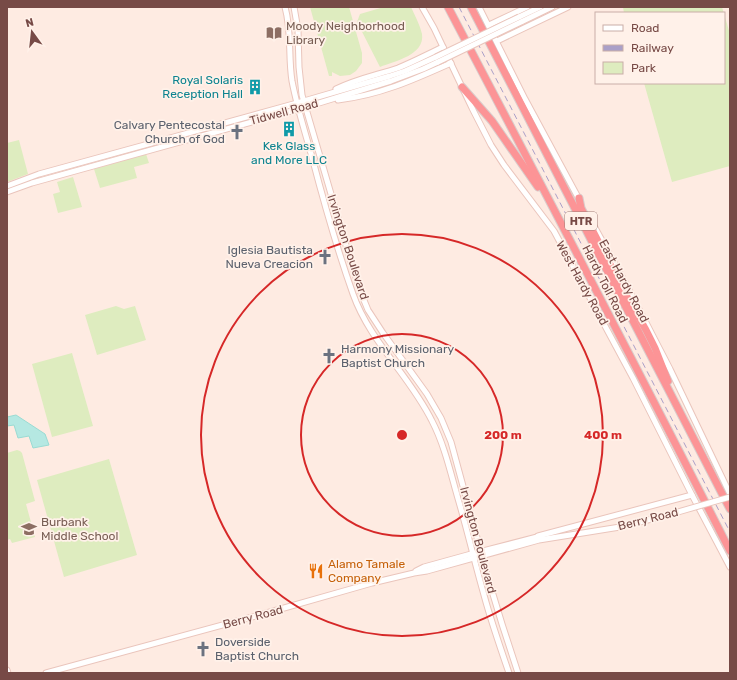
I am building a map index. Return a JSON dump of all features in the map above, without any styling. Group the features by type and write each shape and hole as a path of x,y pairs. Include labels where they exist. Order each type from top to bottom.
{"highway":[{"name":"Hardy Toll Road","path":"448,7 678,447 730,551"},
{"name":"Hardy Toll Road","path":"471,7 730,509"},
{"path":"462,87 492,121 552,205"},
{"path":"579,198 581,208 655,348 691,434"}],"main road":[{"name":"Irvington Boulevard","path":"285,7 289,26 292,80 339,254 358,307 366,323 419,398 432,420 442,444 468,531 485,599 509,673"},
{"name":"Irvington Boulevard","path":"294,7 298,30 300,80 305,104 361,293 368,310 383,333 427,394 441,418 451,442 481,554 518,673"},
{"name":"West Hardy Road","path":"422,7 434,28 491,145 504,165 554,231 633,378 730,567"},
{"name":"East Hardy Road","path":"479,7 532,113 626,284 670,369 728,486 730,496"},
{"path":"488,25 526,7"},
{"name":"Tidwell Road","path":"520,20 540,7"},
{"name":"Tidwell Road","path":"7,186 39,174 160,144 305,104 325,95 390,76 552,7"},
{"path":"497,41 568,7"},
{"path":"497,21 495,26 498,32 509,36"},
{"path":"289,26 293,37 294,47 299,51"},
{"path":"436,57 443,47"},
{"path":"436,57 440,53 442,56 444,60 442,67"},
{"name":"Tidwell Road","path":"305,104 323,102 391,81 418,71 436,57"},
{"path":"323,102 351,98 386,90 451,63"},
{"name":"Tidwell Road","path":"7,192 160,144"},
{"path":"312,157 320,154"},
{"path":"538,536 692,495"},
{"name":"Berry Road","path":"481,554 539,540 620,527 671,514 730,496"},
{"path":"596,521 597,531"},
{"name":"Berry Road","path":"46,673 280,610 372,583 427,571 538,536 554,534 566,535"},
{"path":"504,658 512,661 516,666"}],"green space":[{"path":"310,7 349,7 362,53 362,63 356,71 350,75 340,76 332,72 332,76 329,76"},
{"path":"384,7 411,7 419,24 422,34 422,41 419,47 408,56 380,67 357,22 360,14"},
{"path":"623,7 722,7 724,12 624,12"},
{"path":"725,17 730,34 730,166 672,182 644,84 725,84"},
{"path":"19,140 28,174 7,182 7,143"},
{"path":"146,154 149,163 134,167 137,178 100,188 94,169"},
{"path":"73,177 82,207 58,213 53,194 60,192 57,182"},
{"path":"116,306 124,309 135,306 146,340 97,355 85,315"},
{"path":"72,353 93,426 52,437 32,364"},
{"path":"17,450 22,453 35,501 26,504 35,537 12,543 10,539 7,540 7,453"},
{"path":"109,459 137,555 64,577 37,480"}],"water":[{"path":"16,415 45,434 49,445 33,448 29,436 18,438 14,425 7,426 7,417"}],"railway":[{"path":"459,7 730,532"}],"place":[{"name":"Moody Neighborhood Library","path":"274,33"},
{"name":"Royal Solaris Reception Hall","path":"255,87"},
{"name":"Kek Glass and More LLC","path":"289,129"},
{"name":"Calvary Pentecostal Church of God","path":"237,132"},
{"name":"Iglesia Bautista Nueva Creacion","path":"325,257"},
{"name":"Harmony Missionary Baptist Church","path":"329,356"},
{"name":"Burbank Middle School","path":"29,529"},
{"name":"Alamo Tamale Company","path":"316,571"},
{"name":"Doverside Baptist Church","path":"203,649"}]}
